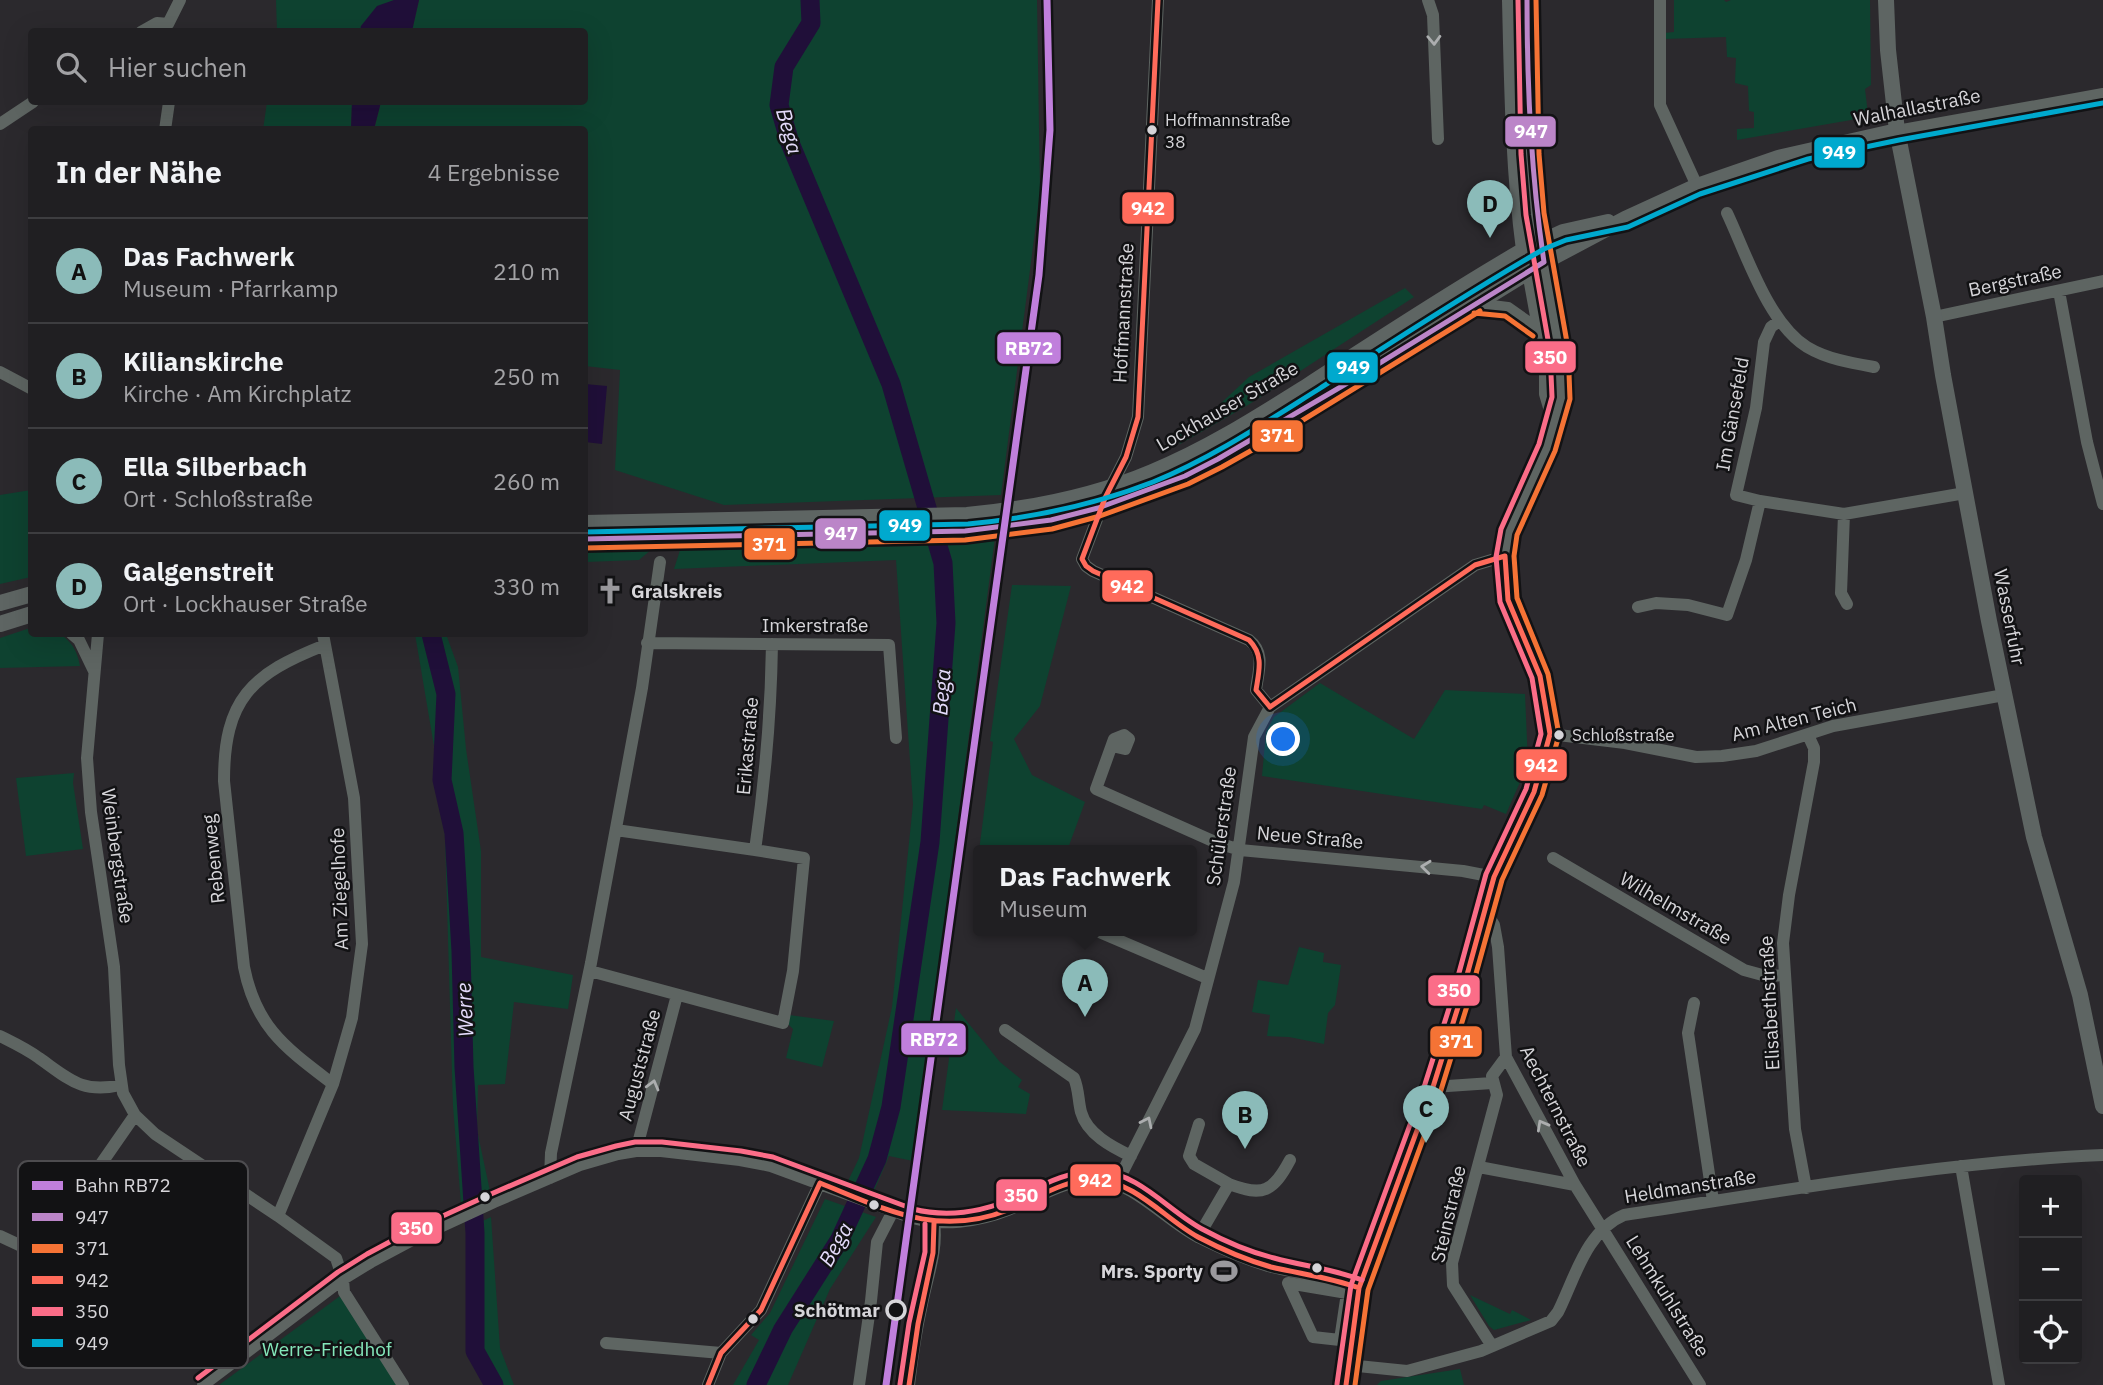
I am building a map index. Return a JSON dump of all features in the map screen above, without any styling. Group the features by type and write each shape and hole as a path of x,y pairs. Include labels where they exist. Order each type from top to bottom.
{"main road":[{"path":"1510,0 1513,111 1524,250"},
{"path":"1527,0 1530,154 1540,241"},
{"name":"Wasserfuhr","path":"1886,0 1888,50 1897,131 2004,695 2035,836 2083,1008 2103,1106"},
{"name":"Walhallastraße","path":"1527,272 1625,219 1697,186 1778,158 1897,131"},
{"name":"Walhallastraße","path":"1524,250 1540,241 1579,227 1625,219"},
{"name":"Lockhauser Straße","path":"808,527 1013,511 1104,489 1151,473 1198,452 1256,418 1524,250"},
{"name":"Lockhauser Straße","path":"588,523 648,530 808,527 965,531 1051,520 1098,508 1185,476 1265,432 1527,272"},
{"name":"Lockhauser Straße","path":"588,538 648,530"},
{"path":"0,603 28,595"},
{"path":"0,624 28,616"}],"street":[{"path":"149,28 158,23 171,28 180,0"},
{"name":"Hoffmannstraße","path":"1158,0 1138,417 1126,457 1113,481 1082,559 1086,566 1249,640 1258,647 1260,657 1255,690 1270,707"},
{"path":"1428,0 1433,15 1438,139"},
{"path":"1660,0 1660,105 1697,186"},
{"name":"Walhallastraße","path":"1897,131 2103,94"},
{"path":"0,124 28,105"},
{"path":"166,126 169,105"},
{"path":"1727,213 1774,314 1794,337 1814,351 1842,361 1874,367"},
{"path":"1346,1385 1359,1288 1433,1087 1494,877 1534,792 1550,734 1540,676 1508,600 1505,556 1509,533 1543,458 1561,398 1561,377 1540,241"},
{"path":"1524,250 1545,366 1545,394 1553,422"},
{"name":"Bergstraße","path":"1934,317 2103,281"},
{"path":"2059,290 2087,442 2103,504"},
{"path":"1475,304 1508,308 1538,330"},
{"name":"Im Gänsefeld","path":"1779,321 1771,327 1764,342 1756,408 1736,495 1844,514 1965,493"},
{"path":"0,372 28,387"},
{"path":"1638,607 1656,603 1688,606 1727,615 1746,560 1760,501"},
{"path":"1844,514 1841,593 1847,604"},
{"name":"Schülerstraße","path":"1117,1183 1195,1029 1234,882 1254,737 1270,707 1475,565 1505,556"},
{"path":"550,1178 551,1153 590,971 642,688 660,562"},
{"path":"76,637 94,672"},
{"name":"Weinbergstraße","path":"98,637 87,758 91,811 114,967 121,1085"},
{"name":"Am Ziegelhofe","path":"278,1216 334,1084 352,1018 362,944 354,799 324,639"},
{"name":"Rebenweg","path":"324,639 288,659 243,696 231,720 224,750 224,781 244,967 249,990 269,1029 292,1053 334,1084"},
{"name":"Imkerstraße","path":"647,643 889,645 896,738"},
{"name":"Erikastraße","path":"755,850 764,793 772,644"},
{"name":"Am Alten Teich","path":"1550,734 1625,743 1696,757 1756,751 1833,726 2004,695"},
{"name":"Elisabethstraße","path":"1806,1188 1796,1129 1783,927 1814,762 1814,748 1808,735"},
{"name":"Neue Straße","path":"1112,746 1096,789 1215,842 1240,850 1451,870 1494,877"},
{"path":"615,830 804,858 793,971 783,1023 677,995"},
{"name":"Wilhelmstraße","path":"1553,858 1744,970 1766,976 1784,975"},
{"name":"Aechternstraße","path":"1483,916 1489,918 1494,925 1496,936 1506,1057 1575,1185 1603,1227"},
{"path":"1109,936 1207,978"},
{"name":"Auguststraße","path":"590,971 677,995 636,1151"},
{"path":"1694,1003 1688,1033 1713,1202"},
{"path":"1005,1030 1074,1078 1079,1089 1081,1113 1086,1123 1110,1146 1131,1156"},
{"path":"0,1036 78,1084 103,1089 121,1085 135,1115 155,1134 196,1161"},
{"name":"Steinstraße","path":"1492,1346 1453,1285 1452,1263 1497,1095 1492,1076 1506,1057"},
{"path":"1433,1087 1492,1083"},
{"path":"103,1161 135,1115"},
{"path":"1199,1124 1189,1156 1194,1164 1249,1192 1260,1192 1273,1186 1290,1160"},
{"path":"248,1351 343,1279 416,1238 580,1165 636,1151 694,1154 771,1166 933,1223 967,1221 992,1215 1073,1182 1100,1180 1117,1183 1142,1198 1176,1225 1246,1259 1338,1279 1359,1288"},
{"name":"Heldmanstraße","path":"1603,1227 1624,1215 1806,1188 1961,1166 2103,1155"},
{"path":"1961,1166 1999,1385"},
{"path":"1479,1167 1575,1185"},
{"path":"708,1385 721,1353 761,1310 820,1184"},
{"path":"1198,1237 1229,1184"},
{"path":"248,1196 336,1258 344,1292 404,1385"},
{"path":"859,1385 877,1242 893,1211"},
{"path":"909,1385 914,1341 933,1252 933,1223"},
{"path":"1349,1365 1407,1371 1455,1359 1551,1321 1558,1312 1584,1255 1603,1227"},
{"name":"Lehmkuhlstraße","path":"1603,1227 1700,1385"},
{"path":"0,1236 18,1244"},
{"path":"1288,1283 1347,1293 1340,1340 1313,1337 1288,1283"},
{"path":"606,1343 721,1353"},
{"path":"203,1385 225,1368"}],"green space":[{"path":"276,0 394,0 361,28 277,28"},
{"path":"419,0 1037,0 1040,192 1001,495 724,505 615,470 620,370 588,366 588,126 375,126 380,105 588,105 588,28 413,28"},
{"path":"1674,0 1870,0 1871,85 1865,89 1868,114 1851,120 1737,140 1737,129 1754,128 1754,112 1749,111 1748,86 1735,83 1736,58 1727,57 1726,37 1664,39 1664,33 1674,32"},
{"path":"267,105 352,105 351,126 264,126"},
{"path":"1405,288 1414,297 1248,405 1180,444 1176,430 1206,417 1249,377"},
{"path":"28,490 28,578 0,584 0,495"},
{"path":"995,537 913,1161 889,1156 874,1191 848,1181 859,1158 892,1007 913,804 896,560 674,569 681,547 918,543"},
{"path":"652,549 639,560 588,562 588,550"},
{"path":"1012,585 1071,586 1040,706 1014,739 1032,775 1085,802 1069,845 980,845 993,742 990,741"},
{"path":"28,629 28,637 64,637 75,649 80,666 0,668 0,638"},
{"path":"416,637 447,637 458,667 466,749 481,851 481,957 573,975 568,1009 514,1002 505,1084 478,1085 477,1130 490,1191 461,1204 453,1106 444,805"},
{"path":"1320,683 1414,739 1445,690 1525,694 1528,764 1506,814 1484,805 1482,809 1262,776 1266,732 1274,717"},
{"path":"74,773 73,783 83,849 26,856 16,778"},
{"path":"1299,947 1324,953 1323,962 1341,965 1335,1005 1328,1013 1324,1044 1267,1036 1270,1015 1252,1012 1258,980 1288,985"},
{"path":"956,1008 1000,1062 1022,1080 1018,1087 1030,1094 1026,1114 942,1110"},
{"path":"789,1015 834,1021 822,1067 786,1058 793,1029 787,1023"},
{"path":"825,1199 876,1217 830,1289 788,1385 733,1385 759,1340 751,1335 770,1313"},
{"path":"491,1217 500,1348 514,1385 486,1385 473,1349 466,1229"},
{"path":"1470,1295 1510,1314 1512,1310 1531,1320 1494,1330"},
{"name":"Werre-Friedhof","path":"340,1296 397,1385 219,1385 242,1368 248,1368 248,1364"},
{"path":"1460,1369 1464,1385 1377,1385 1381,1381"}],"shaded area":[{"path":"394,0 419,0 413,28 361,28 377,6"},
{"path":"352,105 380,105 375,126 351,126"},
{"path":"588,384 607,386 602,444 588,442"}],"waterway":[{"name":"Bega","path":"756,1385 783,1329 840,1239 877,1159 891,1107 930,842 946,623 943,563 891,384 790,143 779,105 784,67 811,23 810,0"},
{"name":"Werre","path":"432,637 446,694 442,780 454,833 461,951 464,1067 475,1233 475,1351 494,1385"}],"rail line":[{"name":"RB72","path":"886,1385 1039,275 1050,130 1047,0"}],"transit line":[{"name":"942","path":"1158,0 1138,417 1126,457 1105,498 1082,559 1093,571 1249,640 1259,657 1256,690 1270,707"},
{"name":"350","path":"1337,1384 1351,1285 1425,1084 1486,874 1526,789 1541,734 1532,678 1500,602 1496,557 1501,529 1539,444 1552,397 1550,351 1526,215 1521,154 1518,0"},
{"name":"947","path":"1527,0 1531,131 1544,262"},
{"name":"371","path":"1355,1385 1368,1290 1441,1090 1502,880 1542,795 1559,735 1548,674 1517,598 1514,556 1517,535 1555,451 1570,399 1568,348 1544,213 1539,154 1536,0"},
{"name":"949","path":"588,532 968,524 1039,514 1085,504 1153,482 1217,451 1487,283 1544,249 1566,240 1628,227 1700,194 1808,159 2103,103"},
{"name":"947","path":"588,539 965,531 1051,520 1098,508 1185,476 1218,459 1544,262"},
{"name":"371","path":"588,548 965,540 1052,529 1100,516 1188,484 1222,467 1480,311"},
{"name":"371","path":"1474,313 1505,316 1533,336"},
{"name":"942","path":"1270,707 1475,565 1505,556"},
{"name":"942","path":"1346,1385 1359,1288 1433,1087 1494,877 1534,792 1550,734 1540,676 1508,600 1505,556"},
{"name":"350","path":"248,1340 338,1272 412,1230 577,1157 635,1142 662,1142 773,1157 913,1209 939,1213 965,1212 991,1206 1077,1173 1113,1173 1141,1186 1191,1222 1229,1243 1265,1256 1362,1280"},
{"name":"942","path":"820,1183 912,1217 958,1221 982,1218 1008,1210 1074,1182 1111,1182 1150,1202 1198,1237 1234,1254 1271,1267 1359,1288"},
{"name":"942","path":"708,1385 721,1353 761,1310 820,1183"},
{"name":"942","path":"909,1385 933,1253 934,1223"},
{"name":"350","path":"900,1384 909,1323 925,1252 925,1224"},
{"name":"350","path":"198,1378 211,1368"}],"place":[{"name":"Hoffmannstraße 38","path":"1152,130"},
{"name":"Galgenstreit","path":"1490,238"},
{"name":"Gralskreis","path":"610,591"},
{"name":"Schloßstraße","path":"1559,735"},
{"name":"Das Fachwerk","path":"1085,1017"},
{"name":"Ella Silberbach","path":"1426,1143"},
{"name":"Kilianskirche","path":"1245,1149"},
{"name":"Mrs. Sporty","path":"1224,1271"},
{"name":"Schötmar","path":"896,1310"}]}
